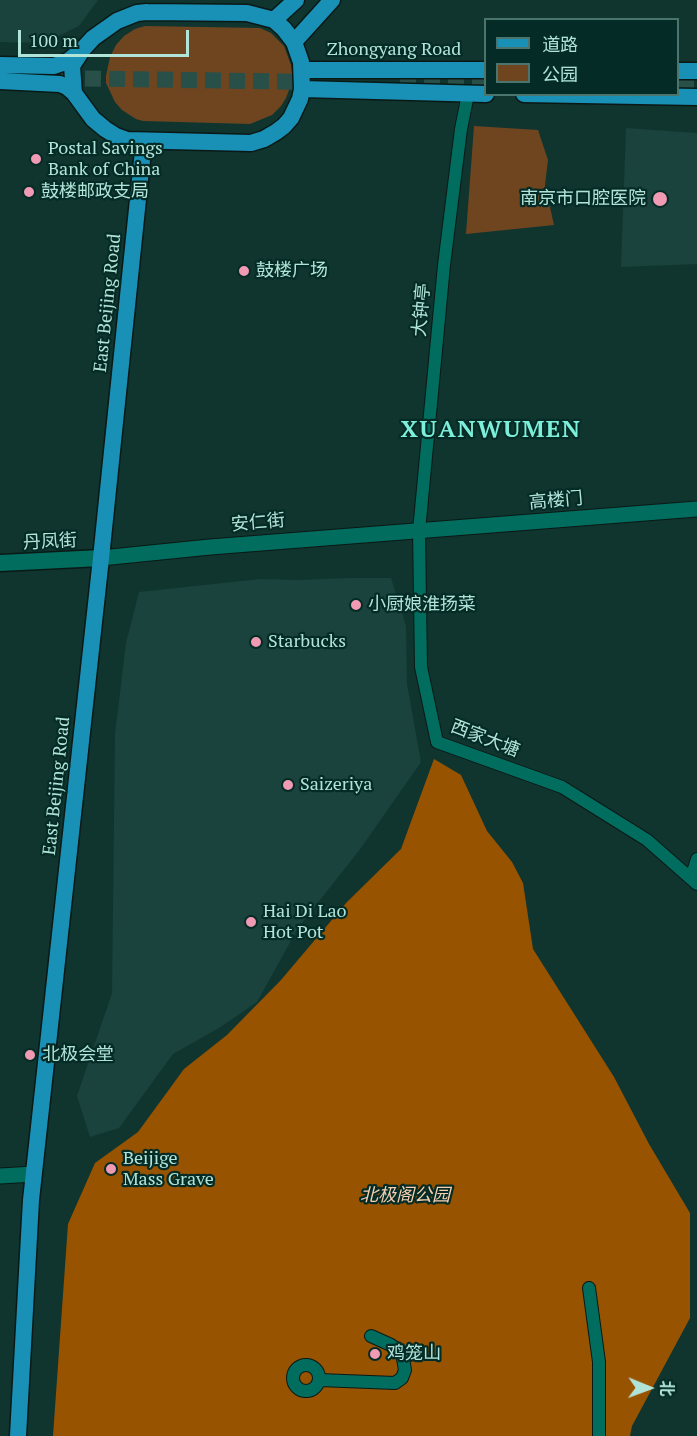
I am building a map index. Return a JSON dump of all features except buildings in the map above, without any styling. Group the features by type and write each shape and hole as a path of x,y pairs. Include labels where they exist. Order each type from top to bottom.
{"main road":[{"path":"274,20 296,0"},
{"path":"294,42 332,0"},
{"path":"0,65 54,66 68,61 93,38 138,7 166,6 247,14 274,20 294,42 299,54 302,89 291,118 284,126 264,139 251,143 144,141 128,140 105,129 93,119 74,93 60,84 0,81"},
{"path":"74,93 72,66 83,49"},
{"name":"Zhongyang Road","path":"302,69 484,70"},
{"path":"679,71 697,71"},
{"path":"302,89 484,94"},
{"path":"639,96 697,97"},
{"name":"East Beijing Road","path":"18,1436 31,1200 144,141"},
{"name":"丹凤街","path":"0,563 101,558"}],"street":[{"name":"大钟亭","path":"419,531 444,265 461,129 468,94"},
{"name":"高楼门","path":"419,531 697,509"},
{"name":"安仁街","path":"101,558 419,531"},
{"name":"西家大塘","path":"419,531 421,667 437,742 562,787 647,840 694,881"},
{"path":"694,881 697,859"},
{"path":"0,1176 34,1174"},
{"path":"589,1288 599,1362 600,1436"},
{"path":"319,1380 395,1383 402,1378 405,1370 402,1353 371,1336"}],"shaded area":[{"path":"0,0 98,0 79,26 44,43 0,42"},
{"name":"南京市口腔医院","path":"626,128 697,133 697,264 621,267"},
{"path":"391,578 406,626 407,684 421,762 361,848 298,928 257,1002 219,1028 173,1054 119,1128 90,1137 77,1096 112,993 115,734 126,643 139,592 260,579"}],"green space":[{"path":"145,26 260,28 271,33 284,46 291,65 293,79 286,98 272,115 250,124 136,119 122,110 115,102 106,83 106,76 110,57 116,45 124,36"},
{"path":"474,126 538,130 548,160 545,185 554,225 466,234"},
{"name":"北极阁公园","path":"434,759 461,775 487,831 512,862 523,883 533,949 614,1077 649,1144 690,1213 690,1318 632,1426 630,1436 53,1436 68,1224 95,1163 138,1132 184,1069 227,1035 281,980 347,902 401,849"}],"tunnel":[{"path":"61,78 314,82"},
{"path":"400,84 484,85"},
{"path":"679,88 697,88"}],"place":[{"name":"Postal Savings Bank of China","path":"36,159"},
{"name":"鼓楼邮政支局","path":"29,192"},
{"name":"南京市口腔医院","path":"660,199"},
{"name":"鼓楼广场","path":"244,271"},
{"name":"小厨娘淮扬菜","path":"356,605"},
{"name":"Starbucks","path":"256,642"},
{"name":"Saizeriya","path":"288,785"},
{"name":"Hai Di Lao Hot Pot","path":"251,922"},
{"name":"北极会堂","path":"30,1055"},
{"name":"Beijige Mass Grave","path":"111,1169"},
{"name":"鸡笼山","path":"375,1354"}],"district":[{"name":"XUANWUMEN","path":"491,430"}]}
